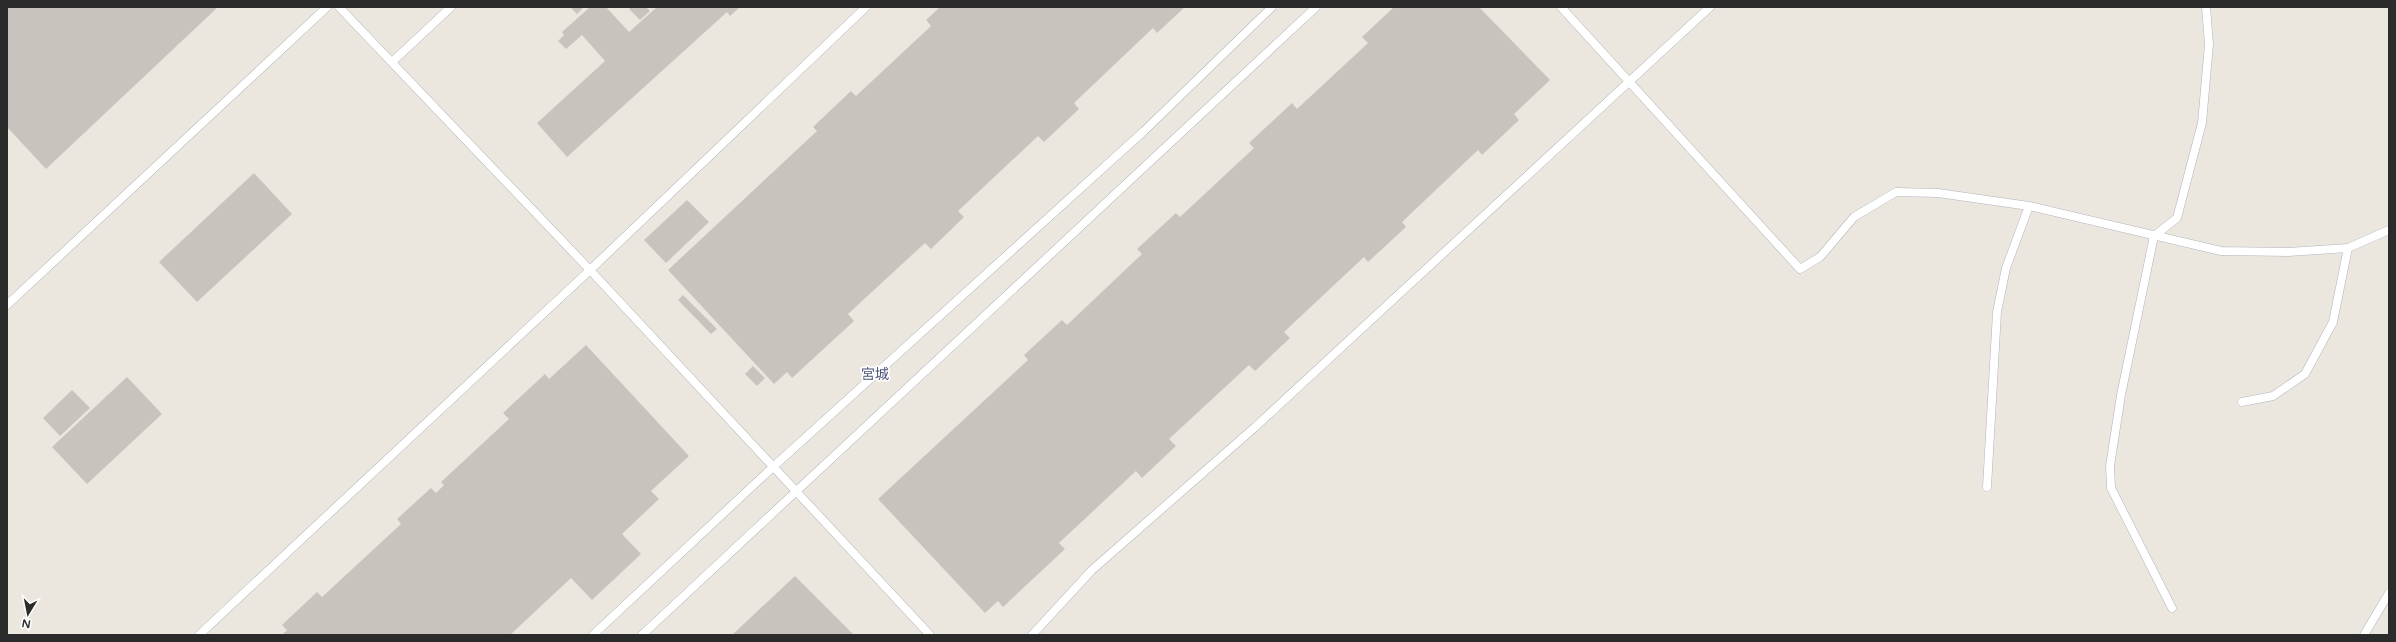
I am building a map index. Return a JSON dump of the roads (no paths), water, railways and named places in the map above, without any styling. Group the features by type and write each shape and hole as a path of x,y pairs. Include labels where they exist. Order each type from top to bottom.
{"lane":[{"path":"7,305 327,7"},
{"path":"340,7 590,270 930,635"},
{"path":"392,62 451,7"},
{"path":"199,635 590,270 866,7"},
{"path":"593,635 773,467 1144,131 1272,7"},
{"path":"642,635 1316,7"},
{"path":"1561,7 1800,269 1820,257 1854,217 1896,192 1938,193 2030,206 2221,251 2288,252 2348,248 2389,230"},
{"path":"1032,635 1092,570 1254,428 1631,82 1710,7"},
{"path":"2172,608 2111,488 2110,466 2121,395 2154,236 2177,218 2202,123 2209,44 2206,7"},
{"path":"1987,487 1997,312 2006,268 2030,206"},
{"path":"2242,402 2273,396 2305,374 2333,322 2348,248"},
{"path":"2364,635 2389,593"}],"district":[{"name":"宮城","path":"875,374"}]}
